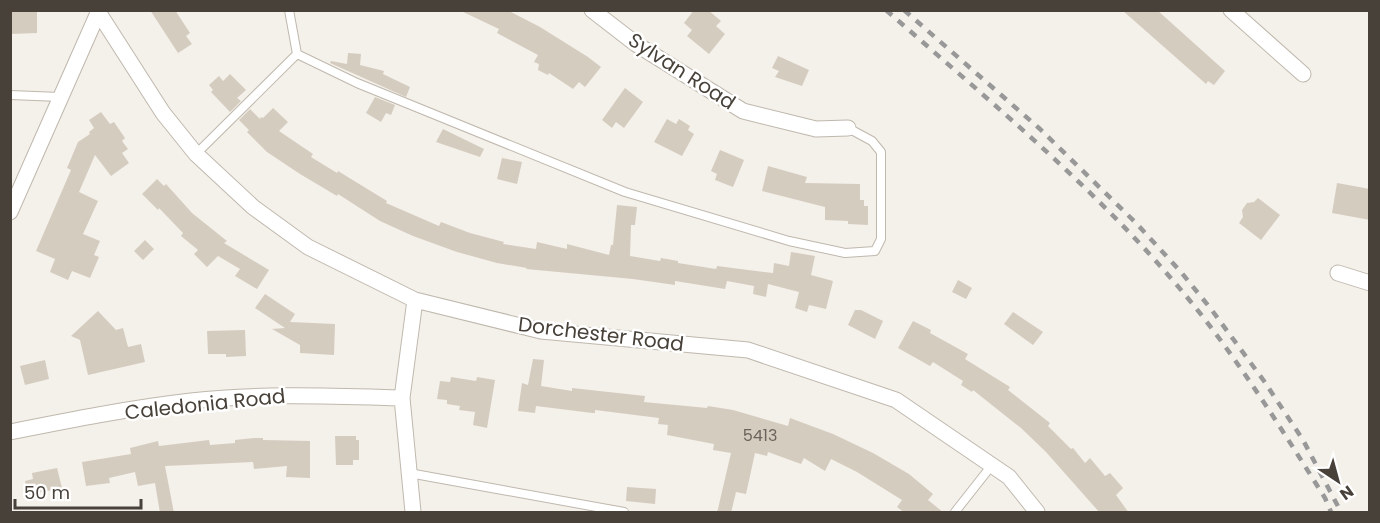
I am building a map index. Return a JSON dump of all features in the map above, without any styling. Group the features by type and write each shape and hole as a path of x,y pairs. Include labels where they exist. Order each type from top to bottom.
{"street":[{"name":"Sylvan Road","path":"592,10 636,44 743,111 816,129 848,128"},
{"path":"1231,10 1303,74"},
{"path":"10,212 97,12"},
{"name":"Dorchester Road","path":"97,12 163,113 196,154 253,207 309,247 415,300 541,331 748,350 896,400 1009,477 1037,513"},
{"path":"1338,273 1370,283"},
{"path":"413,513 402,398 415,300"},
{"name":"Caledonia Road","path":"10,432 86,417 192,401 296,395 402,398"}],"lane":[{"path":"289,10 297,54"},
{"path":"297,54 357,83 625,192 789,241 845,253 875,251 881,239 881,152 872,141 848,128"},
{"path":"196,154 297,54"},
{"path":"10,95 60,97"},
{"path":"955,513 992,465"},
{"path":"408,473 624,513"}],"building":[{"path":"37,10 37,33 10,34 10,11"},
{"path":"150,10 175,10 190,33 186,36 192,44 178,53"},
{"path":"459,10 507,10 540,27 601,67 585,87 579,82 573,89 549,73 548,75 538,70 539,64 534,62 538,55 497,33 499,29"},
{"path":"694,10 708,10 721,21 716,26 725,34 709,54 687,36 692,30 684,23"},
{"path":"1122,10 1157,10 1225,71 1214,85 1208,81 1206,84"},
{"path":"348,53 361,54 360,65 384,71 383,74 410,87 406,97 330,63 331,61 347,64"},
{"path":"778,56 809,70 802,86 775,77 779,71 772,68"},
{"path":"230,74 246,90 237,98 241,101 230,112 211,92 213,90 209,85 219,76 223,81"},
{"path":"625,88 643,102 624,128 616,122 612,128 602,120"},
{"path":"375,97 395,105 391,115 386,113 381,122 366,113"},
{"path":"273,108 288,122 279,131 313,154 311,157 387,201 386,203 439,226 441,222 504,242 503,244 536,249 537,242 567,249 567,244 609,255 611,245 613,245 617,205 637,207 635,225 631,225 630,256 660,261 661,258 716,269 717,266 773,273 774,263 789,266 791,252 815,256 811,275 833,281 826,309 809,305 807,312 795,308 799,292 768,284 766,297 753,294 754,286 727,281 725,289 675,281 675,285 526,269 457,252 380,221 267,152 247,132 249,130 239,120 250,109 260,119"},
{"path":"101,112 110,124 114,122 125,138 122,141 128,149 122,153 129,163 111,176 95,155 79,192 98,201 83,234 100,241 94,255 99,257 90,278 72,271 68,280 50,272 55,259 36,251 71,170 67,168 78,142 90,134 89,132 94,128 89,120"},
{"path":"667,119 676,124 679,119 690,126 688,130 694,134 682,156 654,142"},
{"path":"443,129 484,149 480,157 436,142"},
{"path":"720,150 744,160 733,187 715,180 717,174 711,171"},
{"path":"502,158 522,162 517,184 497,179"},
{"path":"768,166 807,177 805,183 860,184 860,200 864,200 864,206 868,206 868,225 825,220 825,207 762,191"},
{"path":"157,179 164,186 166,184 192,213 227,241 224,243 269,270 257,289 235,276 240,269 218,256 207,267 194,254 198,250 181,236 183,233 159,208 158,210 142,194"},
{"path":"1337,183 1370,189 1370,220 1332,213"},
{"path":"1258,198 1280,215 1261,240 1239,223 1243,217 1242,210 1247,203 1254,202"},
{"path":"145,240 154,249 143,260 134,251"},
{"path":"958,280 972,288 966,299 952,292"},
{"path":"265,294 295,314 290,322 335,324 334,355 300,353 300,345 272,329 285,328 255,308"},
{"path":"855,310 861,310 883,321 875,339 848,325"},
{"path":"98,311 116,330 123,328 128,347 141,344 145,362 88,375 80,340 71,336"},
{"path":"1013,312 1043,332 1033,345 1004,324"},
{"path":"913,321 968,354 965,359 1010,387 1008,390 1050,423 1048,426 1071,449 1073,448 1085,463 1090,458 1105,476 1110,473 1123,488 1116,495 1129,513 1100,513 1046,452 1021,428 973,390 972,392 961,385 963,381 933,362 930,366 898,348"},
{"path":"245,330 246,356 226,357 226,354 208,354 207,331"},
{"path":"533,359 544,360 541,386 572,391 572,388 645,396 644,402 733,410 788,426 790,418 833,434 873,453 909,474 933,494 928,500 944,513 905,513 897,507 902,500 831,459 825,471 804,458 801,464 768,452 767,456 755,453 746,494 736,492 731,513 717,513 731,453 713,450 714,444 667,435 668,425 658,424 659,418 536,406 535,413 518,411 522,383 528,385"},
{"path":"45,360 49,379 25,385 20,366"},
{"path":"451,377 476,381 477,377 495,380 487,428 473,425 475,412 459,410 460,406 447,404 447,400 437,399 440,381 450,382"},
{"path":"335,436 356,436 356,440 359,440 359,460 353,460 353,465 336,465"},
{"path":"254,438 310,441 310,478 286,477 287,466 254,469 253,462 165,466 174,513 160,513 155,483 138,486 135,472 109,478 110,483 86,486 82,462 131,454 130,448 158,441 159,446 209,440 210,445 235,443 235,440"},
{"path":"57,468 62,488 28,495 25,481 33,479 32,473"},
{"path":"627,487 656,489 655,504 626,501"}],"railway":[{"path":"886,10 1052,156 1092,194 1168,274 1220,339 1251,383 1325,498 1331,512"},
{"path":"904,10 1040,129 1136,223 1181,272 1264,381 1303,440 1341,512"}]}
